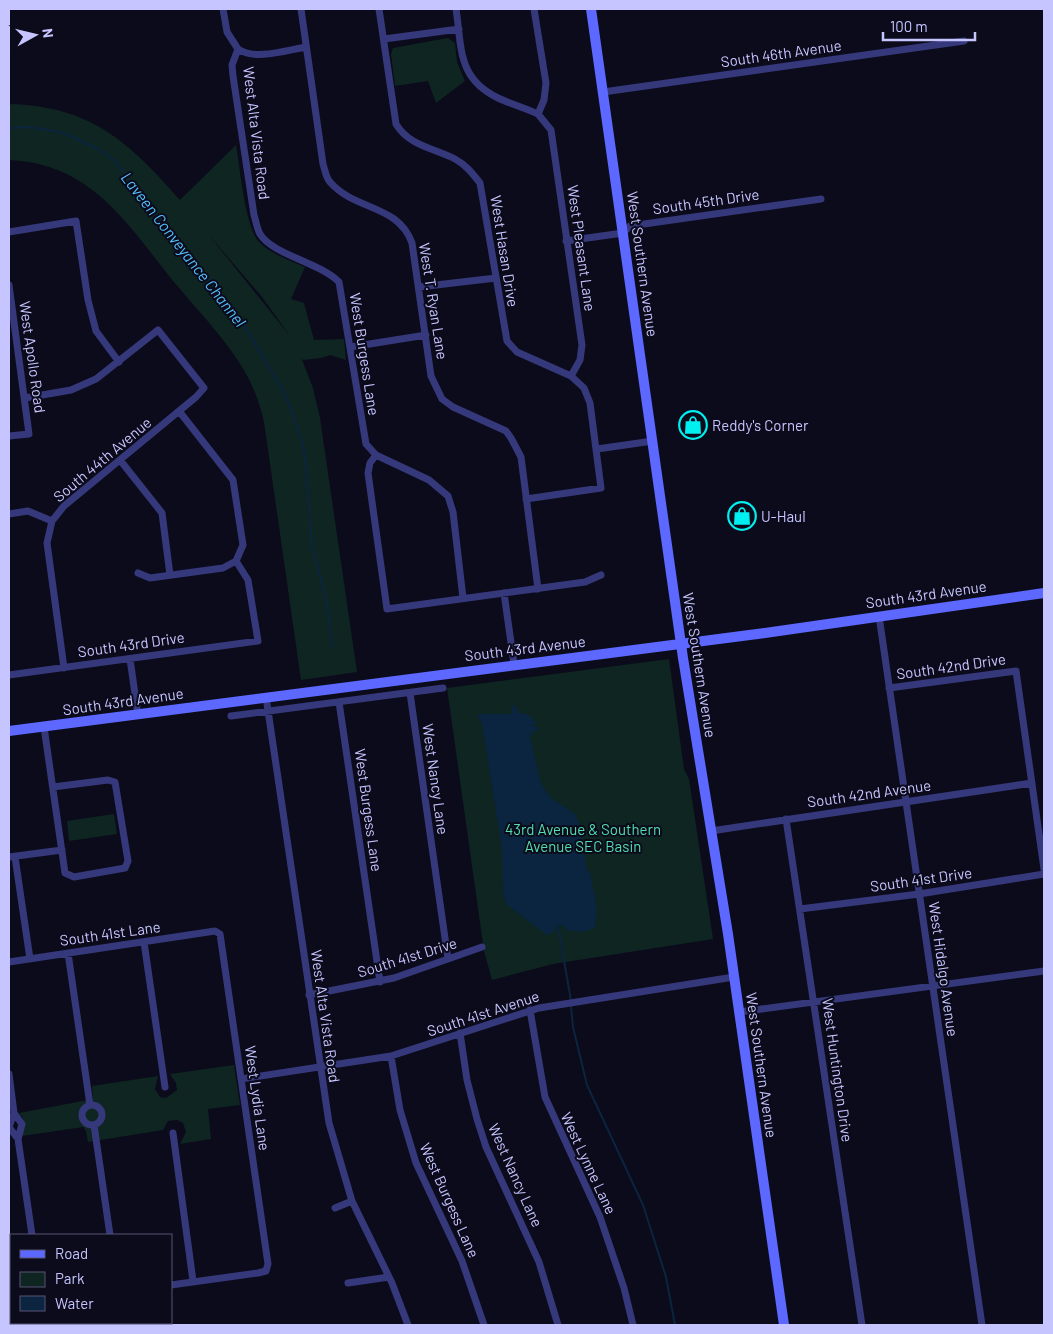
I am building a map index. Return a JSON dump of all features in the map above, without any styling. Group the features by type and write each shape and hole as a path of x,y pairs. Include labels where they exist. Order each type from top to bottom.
{"main road":[{"name":"West Southern Avenue","path":"591,9 681,644 734,977 784,1325"},
{"name":"South 43rd Avenue","path":"9,731 514,664 681,644 1044,593"}],"street":[{"name":"West Alta Vista Road","path":"223,9 227,32 238,49 232,66 233,76 254,216 260,234 275,248 330,273"},
{"path":"238,49 243,52 259,54 306,47 301,9"},
{"path":"379,9 384,39 459,29"},
{"path":"456,9 467,73 479,86 497,98 538,114 544,100 546,83 534,9"},
{"name":"West Hasan Drive","path":"384,39 396,124 402,133 424,148 454,158 469,168 480,183 507,341 517,352 571,376"},
{"name":"South 46th Avenue","path":"603,92 964,41"},
{"name":"West T. Ryan Lane","path":"306,47 323,164 328,181 340,191 356,200 396,218 408,231 412,243 419,287 431,376 436,392 453,407 506,431 521,457 526,499"},
{"name":"West Pleasant Lane","path":"538,114 551,130 582,345 580,360 571,376"},
{"name":"South 45th Drive","path":"566,241 623,233 630,226 822,199"},
{"path":"9,232 76,221 88,300 96,331 119,362 96,379 70,390 26,398"},
{"name":"West Burgess Lane","path":"330,273 339,282 366,444 376,455"},
{"path":"419,287 496,278"},
{"name":"West Apollo Road","path":"9,285 26,398 29,434 9,436"},
{"name":"South 44th Avenue","path":"9,514 28,511 52,521 64,506 204,388 158,330 119,362"},
{"path":"350,347 426,335"},
{"path":"538,589 526,499 602,488 590,403 584,388 571,376"},
{"path":"138,573 150,578 223,568 236,561 243,545 233,480 179,411"},
{"path":"597,449 653,441"},
{"path":"463,598 453,512 448,496 429,480 376,455 370,464 368,473 387,609 585,582 601,575"},
{"path":"120,460 162,513 170,576"},
{"path":"52,521 47,543 64,668"},
{"name":"South 43rd Drive","path":"9,675 258,641 248,580 236,561"},
{"path":"504,593 514,664"},
{"name":"West Hidalgo Avenue","path":"879,616 982,1325"},
{"path":"130,658 138,715"},
{"name":"South 42nd Drive","path":"889,688 1016,671 1032,783"},
{"path":"231,716 443,688"},
{"name":"West Nancy Lane","path":"410,693 448,959"},
{"name":"West Alta Vista Road","path":"266,697 319,1068 329,1124 352,1201 389,1277 408,1325"},
{"name":"West Burgess Lane","path":"339,702 380,982"},
{"path":"44,726 62,850 66,873 70,877 125,868 128,864 115,782 108,780 53,787"},
{"path":"1032,783 1044,869"},
{"name":"South 42nd Avenue","path":"711,830 1032,783"},
{"name":"West Huntington Drive","path":"786,819 862,1325"},
{"path":"30,959 12,857 62,850"},
{"name":"South 41st Drive","path":"800,909 919,894 1044,874"},
{"name":"South 41st Lane","path":"9,962 215,931"},
{"name":"West Lydia Lane","path":"193,1281 266,1271 268,1264 220,934 215,931"},
{"path":"144,942 165,1088"},
{"name":"South 41st Drive","path":"309,995 380,982 482,947"},
{"path":"68,953 90,1105"},
{"path":"739,1012 1044,971"},
{"name":"South 41st Avenue","path":"241,1079 391,1056 530,1010 734,977"},
{"name":"West Lynne Lane","path":"530,1010 545,1097 600,1217 624,1288 633,1325"},
{"name":"West Nancy Lane","path":"460,1033 467,1080 486,1147 536,1254 558,1325"},
{"name":"West Burgess Lane","path":"391,1056 400,1110 416,1163 462,1262 484,1325"},
{"path":"9,1074 14,1113 9,1126 18,1139"},
{"path":"90,1105 100,1109 102,1114 98,1123 94,1126"},
{"path":"90,1105 86,1107 82,1117 84,1122 94,1126"},
{"path":"14,1113 22,1124 18,1139 32,1234"},
{"path":"94,1126 110,1234"},
{"path":"172,1285 193,1281 173,1133"},
{"path":"335,1208 352,1201"},
{"path":"348,1283 389,1277"}],"green space":[{"path":"448,38 455,43 457,62 465,81 436,103 428,81 395,86 391,54 393,48"},
{"path":"9,104 38,106 63,112 86,120 106,131 143,161 180,200 236,145 247,212 255,236 270,251 305,267 291,299 304,303 314,340 344,339 346,360 330,355 303,360 301,357 313,388 320,418 357,672 301,680 264,422 254,390 237,360 221,337 132,230 97,194 76,179 58,170 39,164 9,160","holes":["208,234 262,297 290,336"]},
{"name":"43rd Avenue & Southern Avenue SEC Basin","path":"669,659 684,769 689,779 713,939 553,964 492,980 484,951 447,688"},
{"path":"114,814 117,834 69,841 67,821"},
{"path":"234,1065 240,1105 208,1109 211,1139 180,1144 186,1132 183,1123 177,1120 168,1121 163,1130 88,1142 86,1131 83,1127 22,1136 24,1124 19,1113 93,1099 92,1086 158,1076 155,1089 160,1097 166,1098 177,1090 176,1083 170,1074"}],"water":[{"path":"515,705 519,713 527,714 537,723 531,725 538,727 538,730 532,732 530,737 541,784 550,797 575,814 580,825 587,870 590,872 597,911 595,928 582,932 566,930 564,926 557,925 554,932 547,935 506,904 503,894 502,850 482,723 477,716 480,714 511,714 512,706"}],"waterway":[{"name":"Laveen Conveyance Channel","path":"9,128 30,127 64,133 100,150 115,161 157,217 236,312 286,396 303,444 312,547 327,602 332,647"},
{"path":"558,925 571,1001"},
{"path":"571,1006 573,1027 587,1085 643,1205 666,1277 675,1325"}],"place":[{"name":"Reddy's Corner","path":"693,425"},
{"name":"U-Haul","path":"742,516"}]}
